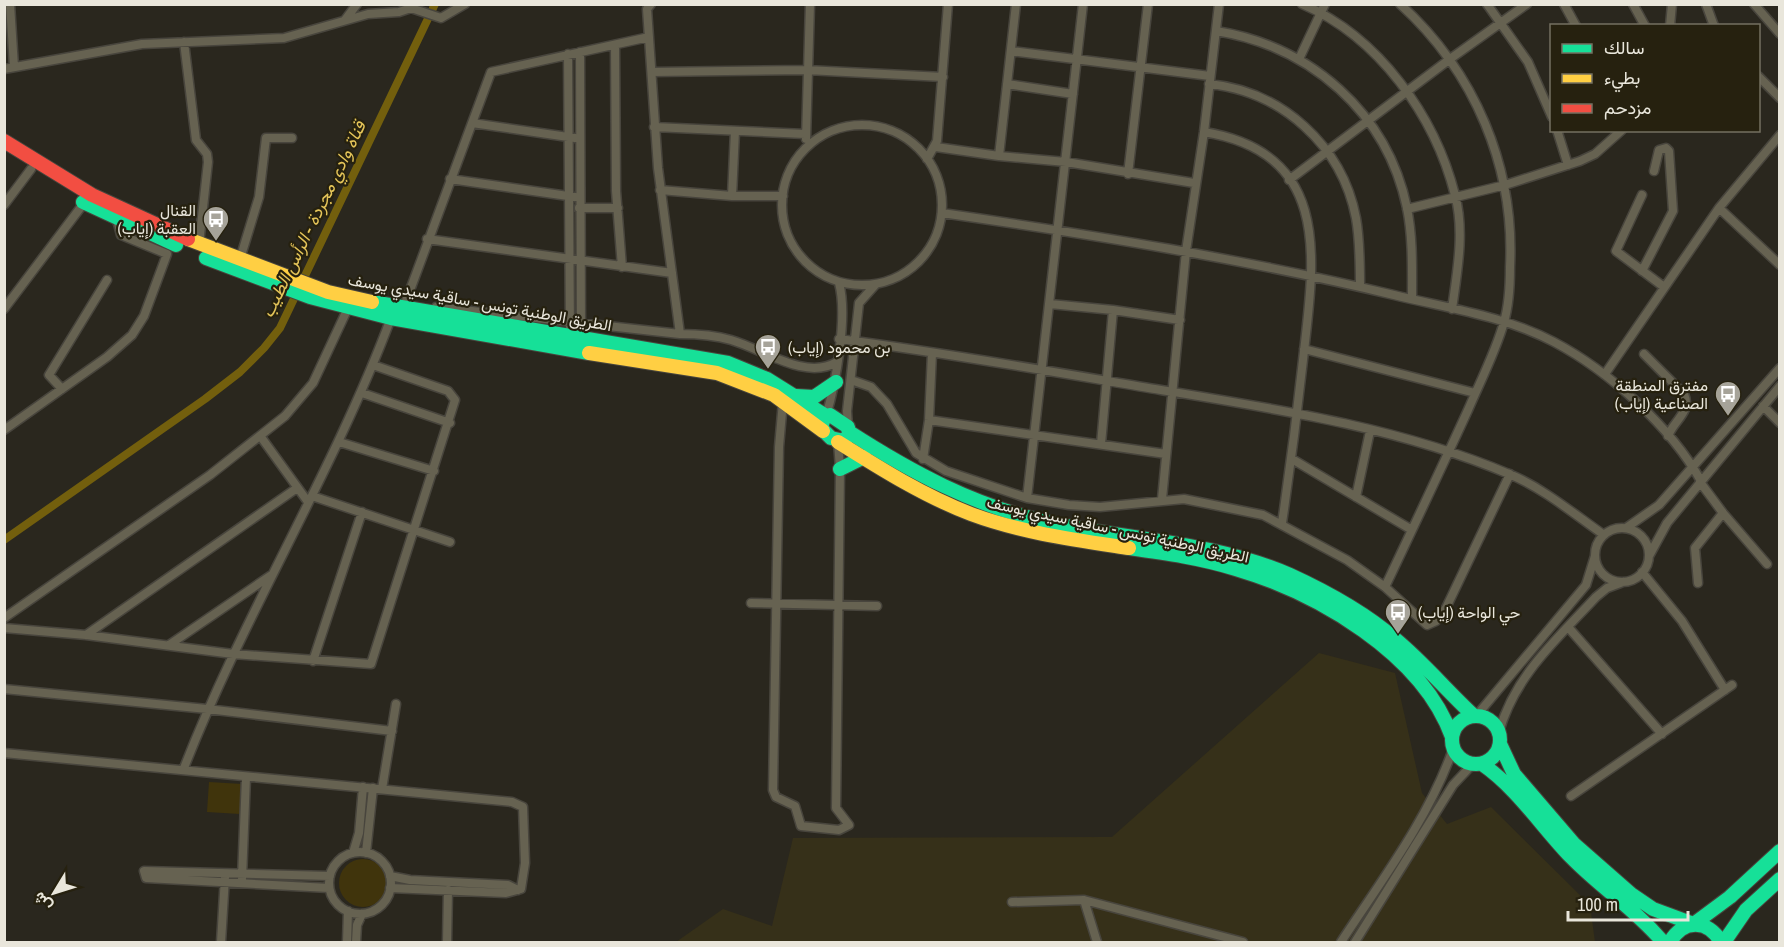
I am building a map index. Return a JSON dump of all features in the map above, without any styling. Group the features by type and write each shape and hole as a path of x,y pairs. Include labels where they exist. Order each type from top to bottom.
{"highway":[{"name":"الطريق الوطنية تونس - ساقية سيدي يوسف","path":"4,141 92,195 199,244 240,259 277,279"},
{"name":"الطريق الوطنية تونس - ساقية سيدي يوسف","path":"4,152 84,203 117,220 312,292 348,308 391,318 588,353 690,367 728,377 789,398 826,416 834,416 848,429 918,476 993,508 1047,522 1224,552 1296,578 1339,601 1381,628 1475,715"},
{"name":"الطريق الوطنية تونس - ساقية سيدي يوسف","path":"312,292 576,330 728,363 754,373 789,398 838,442 929,495 974,515 1053,535 1217,564 1257,576 1299,594 1387,649 1428,692 1447,722 1453,743"},
{"path":"789,398 814,397 836,382"},
{"path":"824,431 821,423 826,416"},
{"path":"838,442 846,440 848,429"},
{"path":"840,469 864,457"},
{"path":"1664,942 1642,917 1573,859 1498,775 1481,764 1464,761 1453,743 1458,723 1475,715 1490,720 1500,738 1514,774 1574,844 1631,894 1653,909 1710,927 1722,942 1746,910 1779,879"},
{"path":"1481,764 1492,759 1500,738"},
{"path":"1670,942 1677,931 1693,923 1730,897 1779,851"}],"street":[{"path":"10,4 9,68 103,49 184,42 284,38 368,14 399,12 411,8 437,19 465,4"},
{"path":"343,22 357,4"},
{"path":"651,4 647,9 654,127 660,190 680,334"},
{"path":"808,145 805,134 810,4"},
{"path":"927,159 936,147 948,4"},
{"path":"999,156 1016,4"},
{"path":"1027,498 1083,4"},
{"path":"1128,174 1148,4"},
{"path":"1162,499 1175,392 1186,251 1194,183 1204,132 1219,4"},
{"path":"1302,4 1323,8 1372,52 1407,91 1434,140 1456,196 1459,264 1452,309"},
{"path":"1385,587 1449,452 1504,321 1511,245 1505,185 1496,147 1467,86 1450,58 1437,41 1400,4"},
{"path":"1487,4 1528,62 1550,115"},
{"path":"1289,180 1450,58 1527,4"},
{"path":"1564,4 1575,24"},
{"path":"1633,4 1644,24"},
{"path":"1670,24 1672,4"},
{"path":"1706,4 1713,24"},
{"path":"1754,4 1779,34"},
{"path":"1299,59 1323,8"},
{"path":"1216,31 1267,43 1299,59 1331,81 1368,120 1397,177 1407,209 1412,299"},
{"path":"404,306 491,72 649,37"},
{"path":"184,42 196,140 207,154 208,162 199,244"},
{"path":"615,45 618,208 622,267"},
{"path":"1011,51 1142,68 1209,80 1269,101 1297,120 1328,151 1349,196 1356,218 1360,287"},
{"path":"576,330 570,260 575,197 579,52"},
{"path":"568,54 575,138"},
{"path":"652,72 807,70 943,77"},
{"path":"1760,78 1779,98"},
{"path":"1007,84 1072,94"},
{"path":"471,123 575,138"},
{"path":"868,125 896,132 927,159 942,193 942,213 935,236 922,256 909,270 875,285 849,286 839,283 807,262 793,246 785,226 784,183 793,165 808,145 831,131 848,126 868,125"},
{"path":"654,127 805,134"},
{"path":"732,196 735,131"},
{"path":"1204,132 1251,144 1273,161 1289,180 1301,200 1309,228 1312,276 1292,459 1282,523"},
{"path":"1558,132 1568,165"},
{"path":"1407,209 1505,185 1568,165 1595,154 1620,132"},
{"path":"1605,374 1719,208 1779,135"},
{"path":"240,259 259,198 266,138 292,138"},
{"path":"936,147 1066,162 1128,174 1194,183"},
{"path":"1642,271 1673,211 1669,151 1666,148 1659,150 1654,171"},
{"path":"4,205 31,169"},
{"path":"450,179 575,197"},
{"path":"660,190 732,196 783,196"},
{"path":"1642,195 1616,251 1664,287"},
{"path":"575,197 579,208 580,261 576,330"},
{"path":"4,309 84,203"},
{"path":"579,208 618,208"},
{"path":"1719,208 1779,265"},
{"path":"942,213 1186,251 1312,276 1504,321 1555,342 1605,374 1668,436 1694,468 1700,482 1723,513 1767,564"},
{"path":"4,430 63,389 132,335 144,316 167,254 121,235 117,220"},
{"path":"428,239 672,273"},
{"path":"63,389 49,375 107,280"},
{"path":"826,416 836,382 842,300 839,283"},
{"path":"848,429 859,303 875,285"},
{"path":"1050,304 1180,320"},
{"path":"4,618 261,437 296,405 308,390 348,308"},
{"path":"1101,444 1113,310"},
{"path":"184,768 207,709 233,654 362,393 391,318"},
{"path":"576,330 716,336 817,370 837,362"},
{"path":"839,339 1043,369 1297,413 1370,431 1449,452 1510,474 1604,535"},
{"path":"1304,349 1475,393"},
{"path":"923,459 929,420 932,353"},
{"path":"1644,354 1684,394 1688,403 1685,412 1672,426 1668,436"},
{"path":"4,628 86,635 233,654 364,665 374,661 455,402 452,393 373,365"},
{"path":"1475,715 1586,585 1596,549 1604,535 1616,529 1626,528 1651,512 1694,468 1779,368"},
{"path":"851,380 867,384 881,398 906,439 923,459 946,471 1027,498 1069,505 1100,507 1162,499 1184,499 1263,515 1282,523 1347,560 1385,587 1423,624 1427,625 1436,621 1446,608 1510,474"},
{"path":"1500,738 1515,689 1600,593 1642,572 1667,523 1779,386"},
{"path":"362,393 450,423"},
{"path":"789,398 779,447 773,794 795,806 801,826 839,830 849,825 836,808 840,469 838,442"},
{"path":"1762,406 1779,423"},
{"path":"929,420 1034,433 1166,454"},
{"path":"1356,497 1370,431"},
{"path":"261,437 297,488 310,499 362,512 450,542"},
{"path":"339,442 434,471"},
{"path":"1292,459 1412,530"},
{"path":"86,635 297,488"},
{"path":"313,661 362,512"},
{"path":"1698,584 1695,548 1723,513"},
{"path":"1626,528 1643,538 1649,556"},
{"path":"1595,556 1601,572 1615,581 1623,582"},
{"path":"1571,796 1729,688 1682,621 1642,572"},
{"path":"169,645 273,574"},
{"path":"751,603 877,606"},
{"path":"1568,627 1662,734"},
{"path":"4,689 207,709 392,731"},
{"path":"366,853 396,704"},
{"path":"1341,942 1430,801 1445,773 1453,743"},
{"path":"4,753 184,768 246,777 512,802 522,805 525,816 525,863 523,882 519,890"},
{"path":"1355,942 1454,785 1469,768 1481,764"},
{"path":"242,879 246,777"},
{"path":"352,853 359,833 363,787"},
{"path":"352,853 366,853 381,861 390,876 390,888 380,906 362,914 348,911 336,902 329,888 330,876 338,861 352,853"},
{"path":"225,879 144,871 146,878 225,879 242,879 330,876"},
{"path":"390,876 411,880 508,885 519,890"},
{"path":"221,942 225,879"},
{"path":"242,879 329,888"},
{"path":"390,888 506,893 519,890"},
{"path":"447,942 448,890"},
{"path":"1084,900 1097,942"},
{"path":"1012,902 1084,900 1243,942"},
{"path":"347,942 348,911"},
{"path":"356,942 357,925 362,914"}],"shaded area":[{"path":"1319,653 1395,673 1422,793 1447,824 1491,807 1590,905 1595,942 676,942 723,909 772,926 793,838 1112,837"},
{"path":"209,782 242,784 240,814 207,812"},
{"path":"358,859 368,859 380,866 387,878 387,888 380,900 368,907 358,907 343,896 339,888 339,878 350,863"}],"waterway":[{"name":"قناة وادي مجردة - الرأس الطيب","path":"4,540 205,399 240,372 264,348 280,328 435,4"}],"traffic: fast":[{"path":"83,202 176,245"},
{"path":"206,258 310,297 391,318 589,353"},
{"path":"372,302 728,363 767,379 826,416"},
{"path":"796,396 814,397 836,382"},
{"path":"830,415 848,427 849,435 844,441 831,438 821,428 824,418 830,415"},
{"path":"849,432 920,474 994,507 1047,522 1170,542 1231,555 1290,575 1345,603 1383,629 1415,657 1473,715"},
{"path":"840,469 864,457"},
{"path":"1129,548 1196,559 1236,569 1300,594 1332,611 1363,630 1392,653 1417,679 1437,707 1452,737"},
{"path":"1471,716 1481,716 1496,726 1500,740 1499,749 1490,760 1481,764 1471,764 1456,754 1452,745 1452,735 1462,720 1471,716"},
{"path":"1500,744 1514,774 1574,844 1631,894 1653,909 1691,923"},
{"path":"1482,764 1507,784 1571,857 1641,919 1663,942"},
{"path":"1695,923 1730,897 1780,851"},
{"path":"1724,942 1746,910 1780,879"},
{"path":"1670,942 1682,929 1696,925 1709,929 1721,942"}],"traffic: slow":[{"path":"188,239 328,292 372,302"},
{"path":"589,353 717,373 774,395 823,431"},
{"path":"838,442 920,490 990,521 1069,539 1129,548"}],"traffic: jam":[{"path":"4,141 92,195 188,239"}],"place":[{"name":"القنال العقبة (إياب)","path":"216,242"},
{"name":"بن محمود (إياب)","path":"768,370"},
{"name":"مفترق المنطقة الصناعية (إياب)","path":"1728,417"},
{"name":"حي الواحة (إياب)","path":"1398,635"}]}
